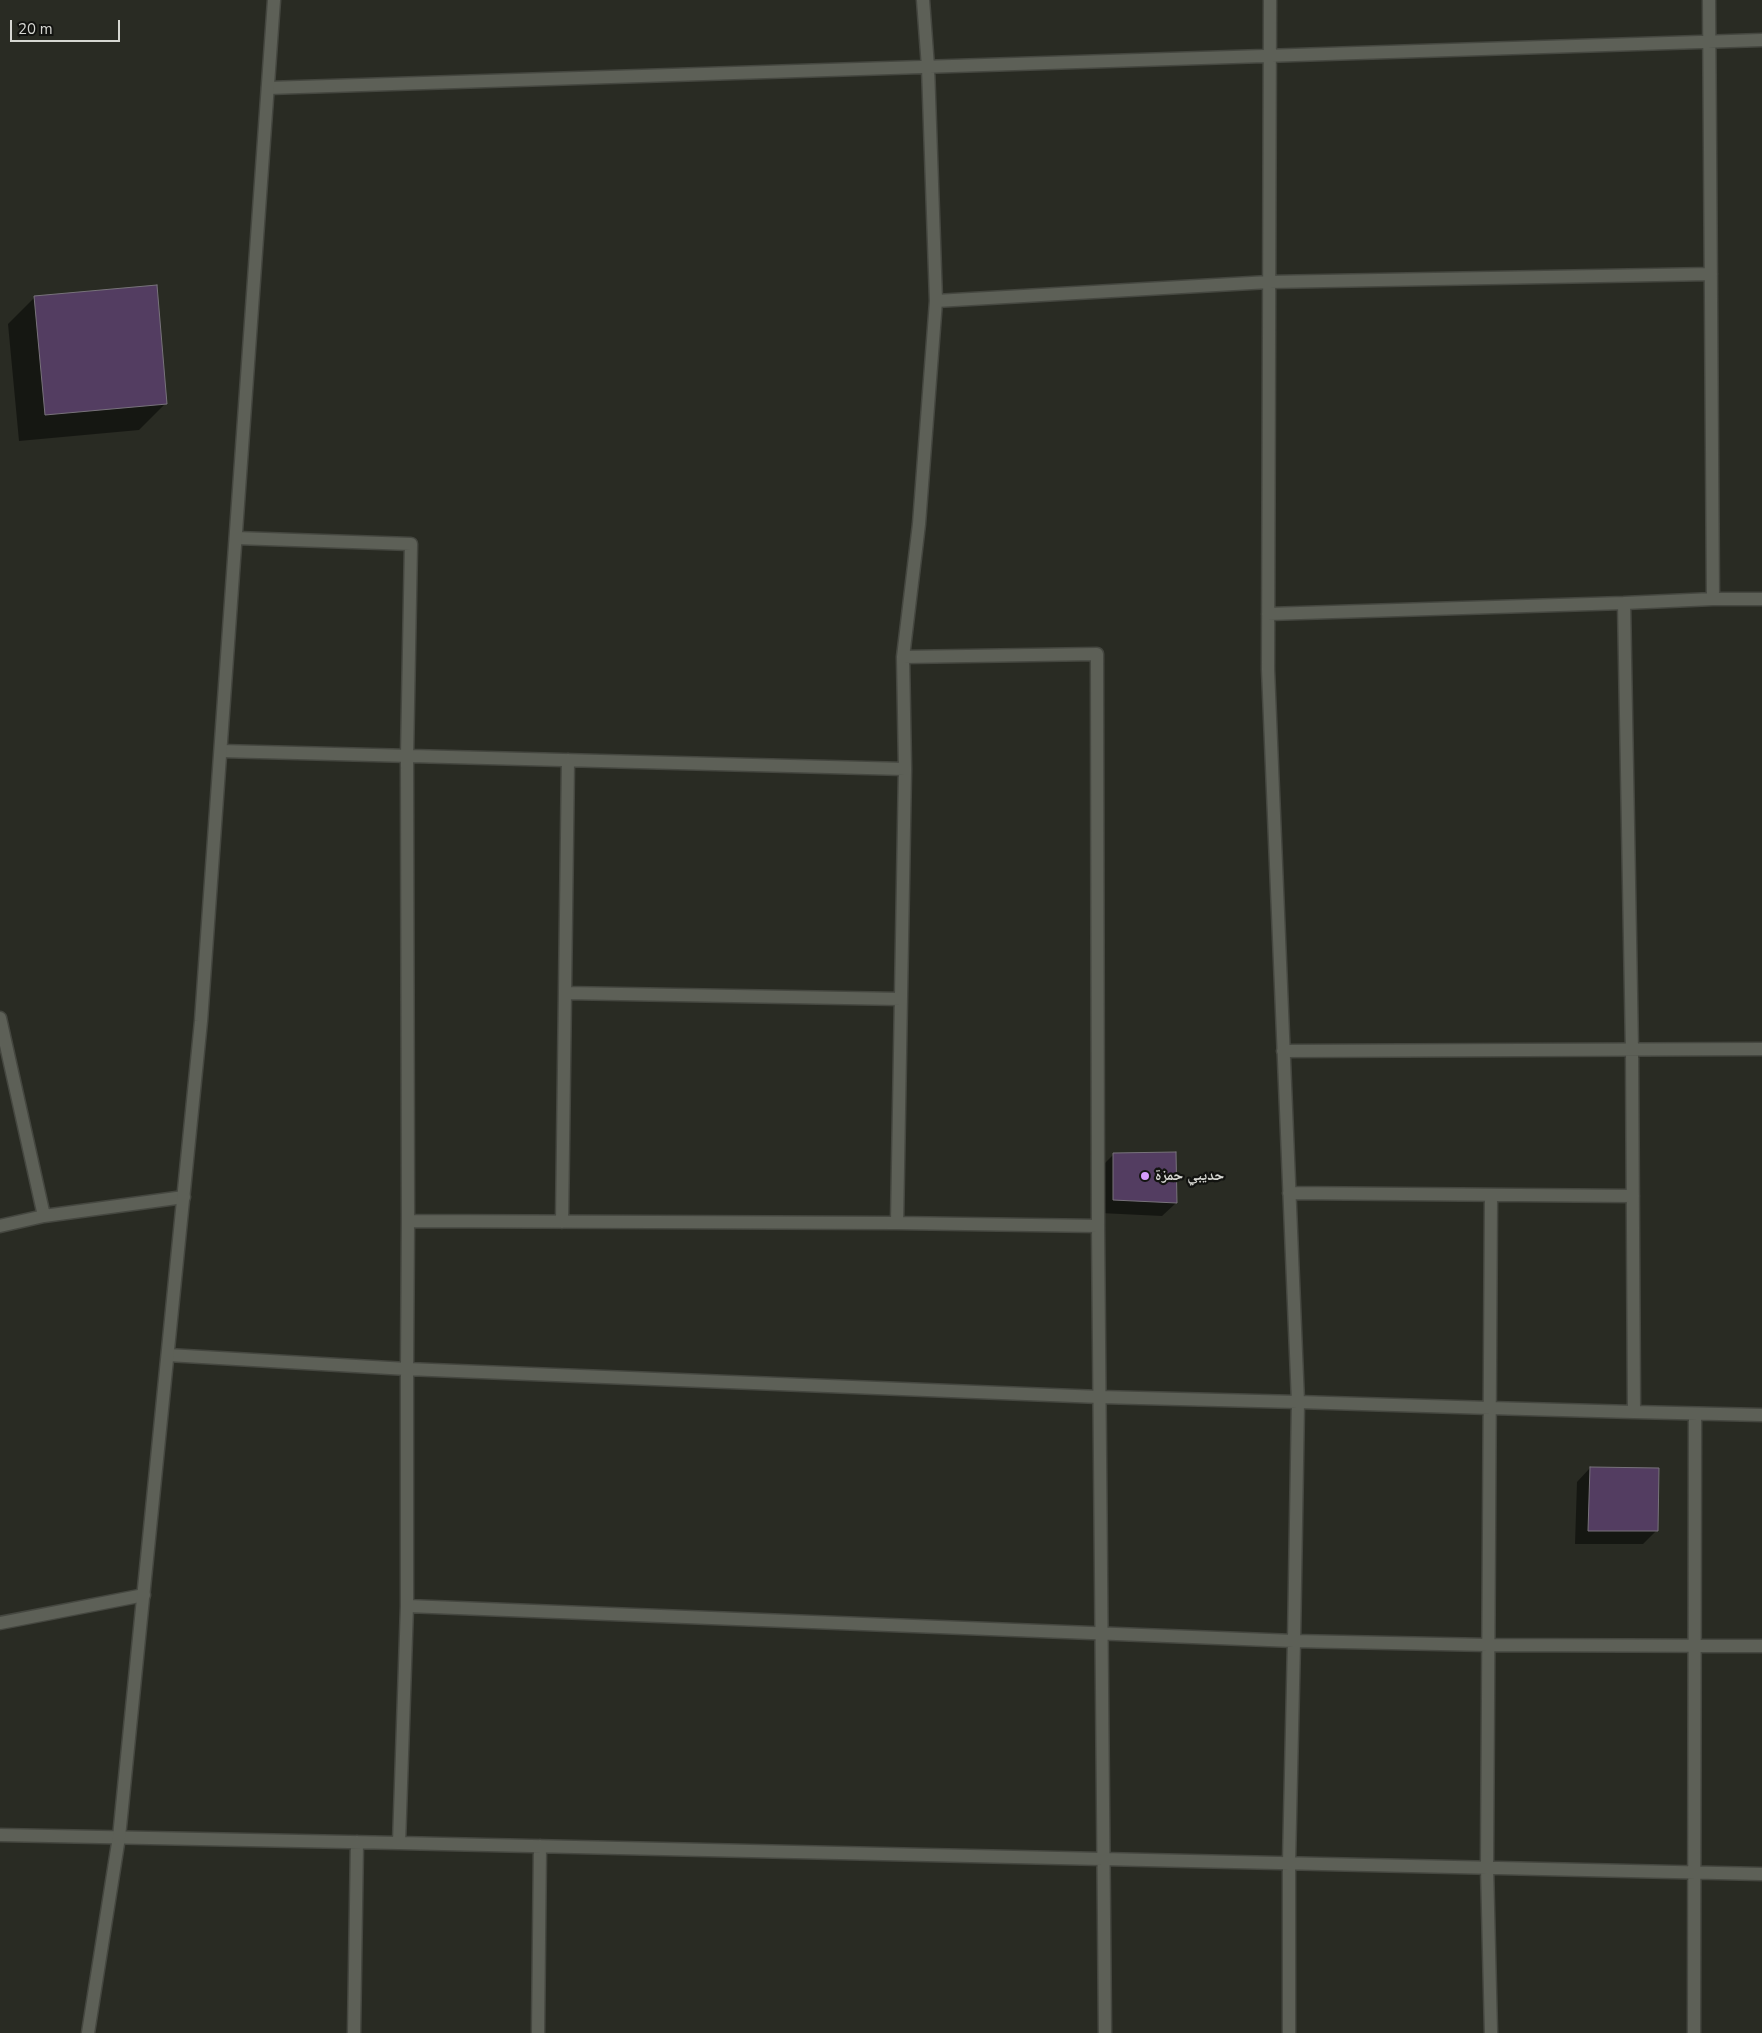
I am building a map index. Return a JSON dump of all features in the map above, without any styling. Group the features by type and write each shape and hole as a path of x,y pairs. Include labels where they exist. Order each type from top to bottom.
{"street":[{"path":"88,2033 119,1837 201,1021 274,0"},
{"path":"897,1223 905,769 903,657 919,524 936,301 928,67 922,0"},
{"path":"1270,0 1268,669 1298,1402 1289,1862 1289,2033"},
{"path":"1709,0 1713,599"},
{"path":"268,88 1762,40"},
{"path":"936,301 1269,282 1711,274"},
{"path":"236,538 410,544 407,756 407,1606 399,1843"},
{"path":"1268,614 1762,599"},
{"path":"1624,603 1632,1050 1634,1412"},
{"path":"903,657 1097,654 1098,1226 1105,2033"},
{"path":"221,750 905,769"},
{"path":"562,1222 568,760"},
{"path":"565,993 900,999"},
{"path":"0,1018 44,1216"},
{"path":"1283,1051 1762,1049"},
{"path":"1289,1194 1633,1196"},
{"path":"1491,1195 1487,1867 1491,2033"},
{"path":"0,1226 44,1216 184,1198"},
{"path":"408,1221 897,1223 1098,1226"},
{"path":"168,1355 407,1369 1100,1397 1762,1415"},
{"path":"1694,1414 1694,2033"},
{"path":"0,1623 144,1595"},
{"path":"407,1606 1102,1635 1294,1641 1488,1645 1762,1646"},
{"path":"0,1836 1104,1858 1762,1874"},
{"path":"354,2033 357,1842"},
{"path":"538,2033 540,1846"}],"building":[{"path":"157,285 167,404 45,415 34,296"},
{"name":"حديبي حمزة","path":"1176,1152 1177,1203 1113,1200 1113,1153"},
{"path":"1590,1467 1659,1468 1658,1531 1588,1531"}],"place":[{"name":"حديبي حمزة","path":"1145,1176"}]}
